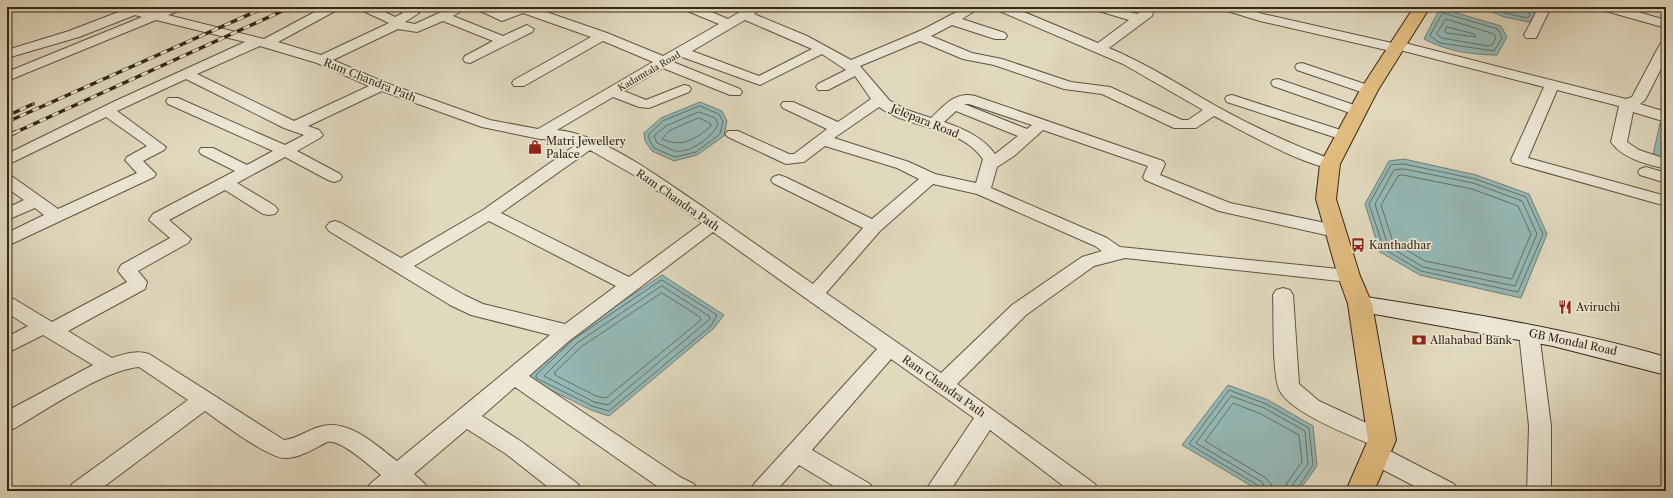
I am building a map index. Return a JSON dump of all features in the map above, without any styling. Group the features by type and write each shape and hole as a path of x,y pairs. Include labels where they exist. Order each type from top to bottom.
{"main road":[{"path":"1360,491 1379,447 1360,304 1349,276 1326,199 1330,164 1369,90 1422,7"}],"street":[{"path":"7,77 178,7"},
{"path":"7,160 108,110 186,74 263,42 333,7"},
{"path":"365,7 398,23 415,29 462,7"},
{"path":"322,60 396,25 413,13 400,7"},
{"path":"482,7 502,17 524,8 602,36 735,92"},
{"path":"689,7 729,24"},
{"name":"Kadamtala Road","path":"540,134 759,7"},
{"path":"823,87 852,68 951,20 974,7"},
{"path":"1001,7 1128,61 1213,110 1302,154 1330,164"},
{"path":"1019,15 1033,7"},
{"path":"1099,7 1142,13"},
{"path":"1228,7 1260,17 1552,84 1666,117"},
{"path":"1531,35 1545,7"},
{"path":"1606,7 1666,24"},
{"path":"7,54 82,31 127,9"},
{"name":"Ram Chandra Path","path":"127,9 229,35 263,42 322,60 381,86 488,124 540,134 570,136 589,142 645,175 712,224 987,416 1087,491"},
{"path":"1099,49 1142,13"},
{"name":"Jelepara Road","path":"745,15 822,49 852,68 864,77 880,100 890,108 955,132 987,150 991,159 989,165"},
{"path":"442,16 504,41"},
{"path":"951,20 1000,36"},
{"path":"39,32 57,28 82,31"},
{"path":"470,59 527,29"},
{"path":"519,83 602,36"},
{"path":"919,36 968,56 997,62 1070,86 1105,90 1179,125 1191,125 1213,110"},
{"path":"1627,105 1638,100 1661,66 1666,46"},
{"path":"682,52 760,81 822,49"},
{"path":"1302,67 1369,90"},
{"path":"7,346 48,328 138,284 138,282 127,271 128,268 182,239 158,220 159,218 315,135 314,133 294,127 186,74"},
{"path":"1278,83 1358,111"},
{"path":"1552,84 1519,160 1666,201"},
{"path":"294,127 381,86"},
{"path":"613,92 644,104 649,104 684,89"},
{"path":"934,123 960,100 970,99 1157,164 1151,178 1225,207 1335,231"},
{"path":"733,134 786,160 798,159 880,100"},
{"path":"1232,100 1345,136"},
{"path":"173,101 286,151 334,177"},
{"path":"788,105 830,124 835,128 828,136"},
{"path":"953,105 1028,135"},
{"path":"1627,105 1619,142 1621,146 1639,155 1666,164"},
{"path":"7,240 148,174 133,160 158,147 108,110"},
{"path":"982,190 989,165 1008,153 1041,124"},
{"path":"828,136 903,165 930,178 982,190 1028,212 1102,242 1118,254"},
{"path":"401,266 489,214 589,142"},
{"path":"207,151 247,171"},
{"path":"1646,172 1666,178"},
{"path":"814,295 874,227 930,178"},
{"path":"7,180 57,216"},
{"path":"779,180 874,227"},
{"path":"225,183 269,210"},
{"path":"7,215 36,201"},
{"path":"489,214 631,286"},
{"path":"378,491 568,332 712,224"},
{"path":"335,227 457,300 478,310 568,332"},
{"path":"942,384 1019,310 1088,261 1124,252 1349,276"},
{"path":"1283,295 1286,365 1289,388 1311,407 1379,447 1446,491"},
{"path":"7,304 110,366"},
{"name":"GB Mondal Road","path":"1360,304 1529,333 1604,348 1666,366"},
{"path":"1529,333 1540,426 1539,491"},
{"path":"762,491 890,347"},
{"path":"7,422 110,366 124,360 135,358 142,359 272,444 285,449 299,446 323,434 333,432 346,437 398,475 417,491"},
{"path":"514,376 672,484 686,491"},
{"path":"80,491 204,400"},
{"path":"937,491 987,416"},
{"path":"466,417 514,448 570,491"},
{"path":"796,452 862,491"}],"water":[{"path":"1490,7 1529,7 1536,16 1529,22 1504,17 1492,12"},
{"path":"1440,8 1501,26 1507,37 1497,55 1460,52 1441,47 1424,39"},
{"path":"700,102 722,111 727,121 724,136 697,155 674,161 652,151 645,141 644,133 661,118"},
{"path":"1660,123 1666,125 1666,165 1652,160"},
{"path":"1404,159 1476,175 1529,194 1547,234 1521,298 1420,275 1380,252 1365,204 1389,161"},
{"path":"662,275 724,315 714,328 609,416 591,410 527,378 571,336"},
{"path":"1228,385 1268,400 1313,426 1317,466 1299,491 1260,491 1182,445"}],"railway":[{"path":"7,122 266,7"},
{"path":"14,133 291,7"},
{"path":"7,116 33,104"},
{"path":"7,136 16,132"}],"place":[{"name":"Matri Jewellery Palace","path":"535,147"},
{"name":"Kanthadhar","path":"1358,245"},
{"name":"Aviruchi","path":"1565,307"},
{"name":"Allahabad Bank","path":"1419,340"}]}
